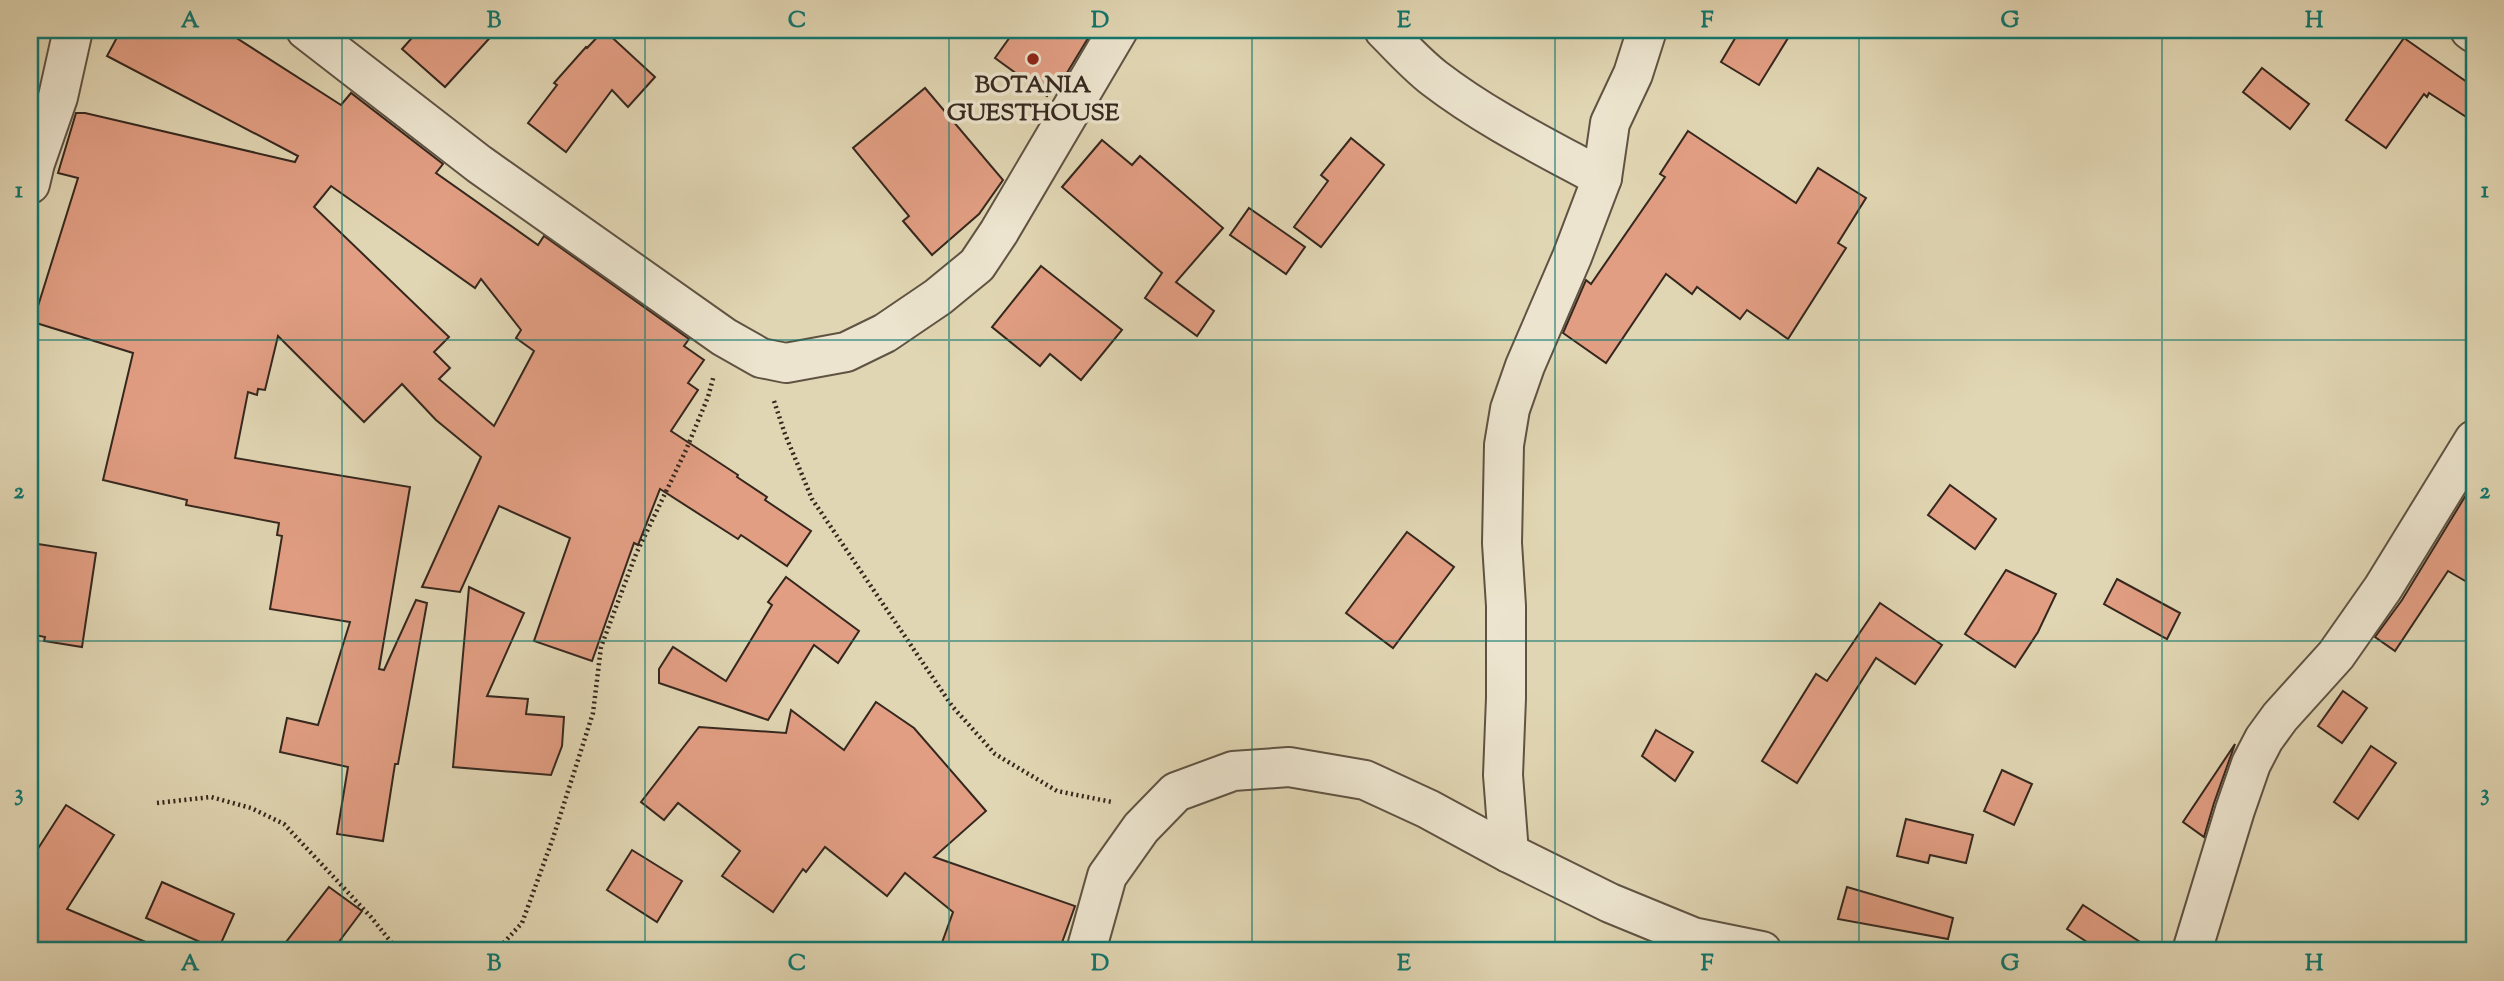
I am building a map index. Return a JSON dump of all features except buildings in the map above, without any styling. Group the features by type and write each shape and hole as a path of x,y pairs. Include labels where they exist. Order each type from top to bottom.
{"street":[{"path":"30,184 34,163 58,97 72,30"},
{"path":"306,30 480,164 724,337 761,358 786,363 845,352 886,333 939,297 977,265 1118,30"},
{"path":"1384,30 1433,77 1467,102 1514,131 1602,178"},
{"path":"1509,853 1503,775 1506,698 1506,606 1502,543 1504,445 1510,410 1525,366 1572,257 1602,178 1610,123 1633,74 1647,30"},
{"path":"2470,30 2474,33"},
{"path":"2192,951 2235,810 2264,739 2280,717 2336,655 2383,588 2474,440"},
{"path":"1086,951 1107,876 1140,828 1176,792 1233,771 1289,767 1365,780 1428,809 1610,903 1693,937 1762,951"}],"path":[{"path":"496,951 522,923 527,911 593,713 601,648 636,554 708,397 724,337"},
{"path":"761,358 785,434 812,499 952,706 995,754 1057,791 1157,810"},
{"path":"157,803 211,797 251,808 284,824 371,917 394,947 407,951"}],"place":[{"name":"BOTANIA GUESTHOUSE","path":"1033,59"}]}
